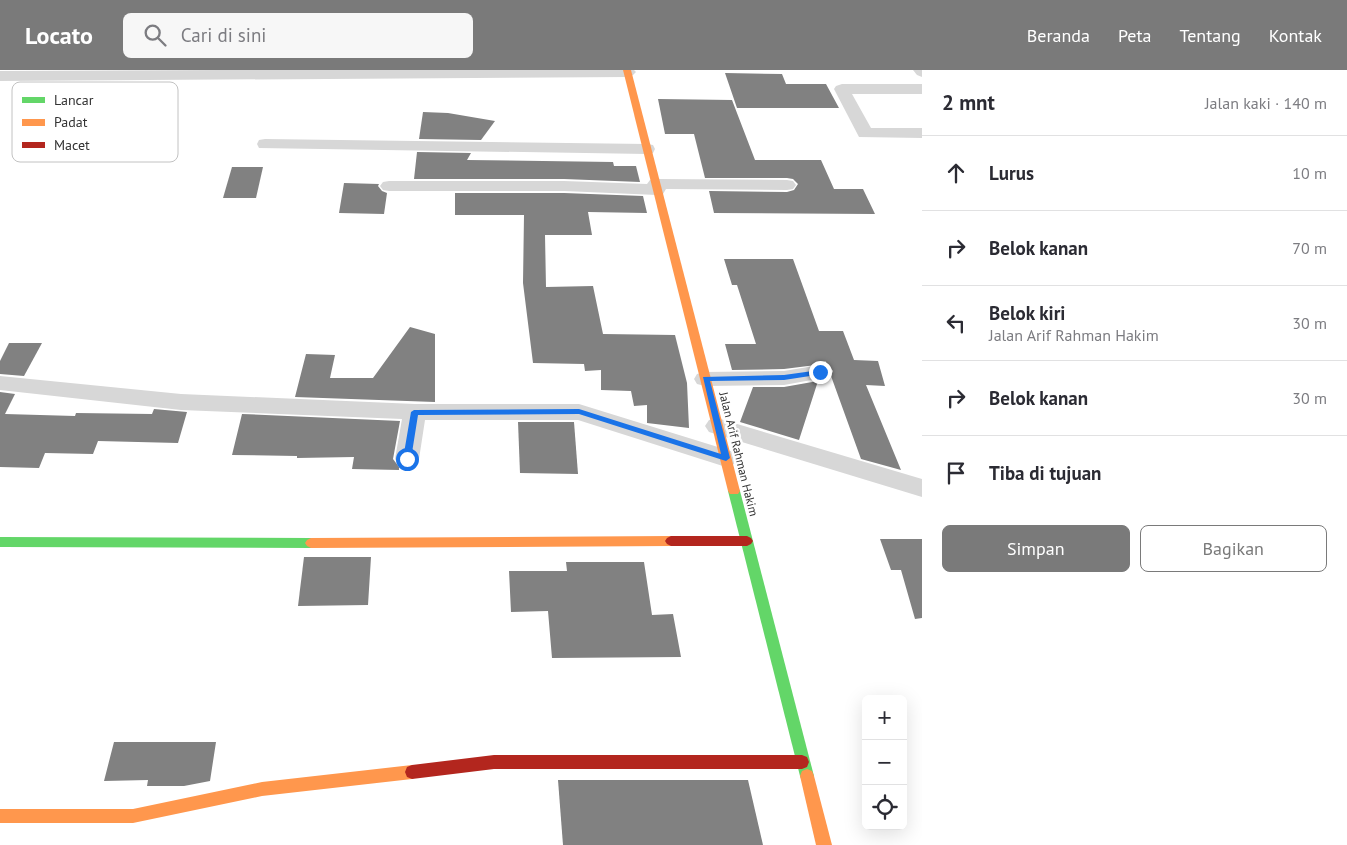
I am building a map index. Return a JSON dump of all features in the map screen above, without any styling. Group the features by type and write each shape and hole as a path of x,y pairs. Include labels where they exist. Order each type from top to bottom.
{"street":[{"path":"2,76 627,71"},
{"name":"Jalan Arif Rahman Hakim","path":"627,71 824,845"},
{"path":"922,89 867,83 842,89 865,133 922,132"},
{"path":"265,144 647,149"},
{"path":"389,186 657,187 787,185"},
{"path":"706,379 784,378 820,372"},
{"path":"0,383 181,402 414,412 579,412 722,441 922,488"},
{"path":"407,459 414,412"},
{"path":"0,542 404,543 747,541"},
{"path":"0,816 133,816 262,789 494,762 802,762"}],"building":[{"path":"725,73 782,74 786,84 826,84 839,108 737,108"},
{"path":"658,99 732,100 755,160 821,160 834,189 863,189 875,214 714,213 709,191 787,192 794,190 798,184 793,179 787,178 705,178 694,134 665,134"},
{"path":"423,112 448,113 495,121 481,140 419,139"},
{"path":"417,152 471,153 467,160 613,162 614,166 636,166 640,182 564,179 414,179"},
{"path":"232,167 263,167 256,198 223,198"},
{"path":"344,183 379,184 378,186 382,191 387,193 384,214 339,213"},
{"path":"455,193 564,193 643,196 647,213 588,212 592,235 545,235 546,287 593,286 603,334 675,335 687,383 689,428 647,423 647,405 634,406 631,391 601,390 601,370 585,371 584,364 533,363 523,283 524,215 455,215"},
{"path":"724,259 793,259 819,331 843,331 854,360 878,361 885,386 866,385 901,470 861,459 831,376 833,371 825,361 824,364 784,369 732,370 725,344 756,344 737,285 732,285"},
{"path":"410,327 435,334 435,402 295,397 306,354 335,355 330,378 373,378"},
{"path":"9,343 42,343 24,376 0,374 0,361"},
{"path":"818,381 799,440 740,422 753,387 784,387"},
{"path":"0,392 15,394 5,414 75,416 76,413 152,414 154,409 187,412 178,443 98,441 93,454 45,453 39,468 0,467"},
{"path":"242,414 400,421 393,459 399,470 352,469 354,457 297,458 297,456 232,455"},
{"path":"518,422 574,422 578,474 520,473"},
{"path":"880,539 922,539 922,618 915,619 901,570 891,570"},
{"path":"304,557 371,557 368,605 298,606"},
{"path":"566,562 644,562 652,615 673,614 681,657 552,658 548,611 511,612 509,571 567,571"},
{"path":"114,742 216,742 210,781 184,786 147,786 148,780 104,781"},
{"path":"558,780 748,780 763,845 563,845"}],"traffic: fast":[{"path":"734,491 807,776"},
{"path":"0,542 311,543"}],"traffic: slow":[{"path":"627,70 734,491"},
{"path":"311,543 671,541"},
{"path":"0,816 133,816 262,789 412,772"},
{"path":"807,776 824,845"}],"traffic: jam":[{"path":"671,541 747,541"},
{"path":"412,772 494,762 802,762"}],"route":[{"path":"407,459 414,412 579,412 726,458 706,379 784,378 820,372"}]}
